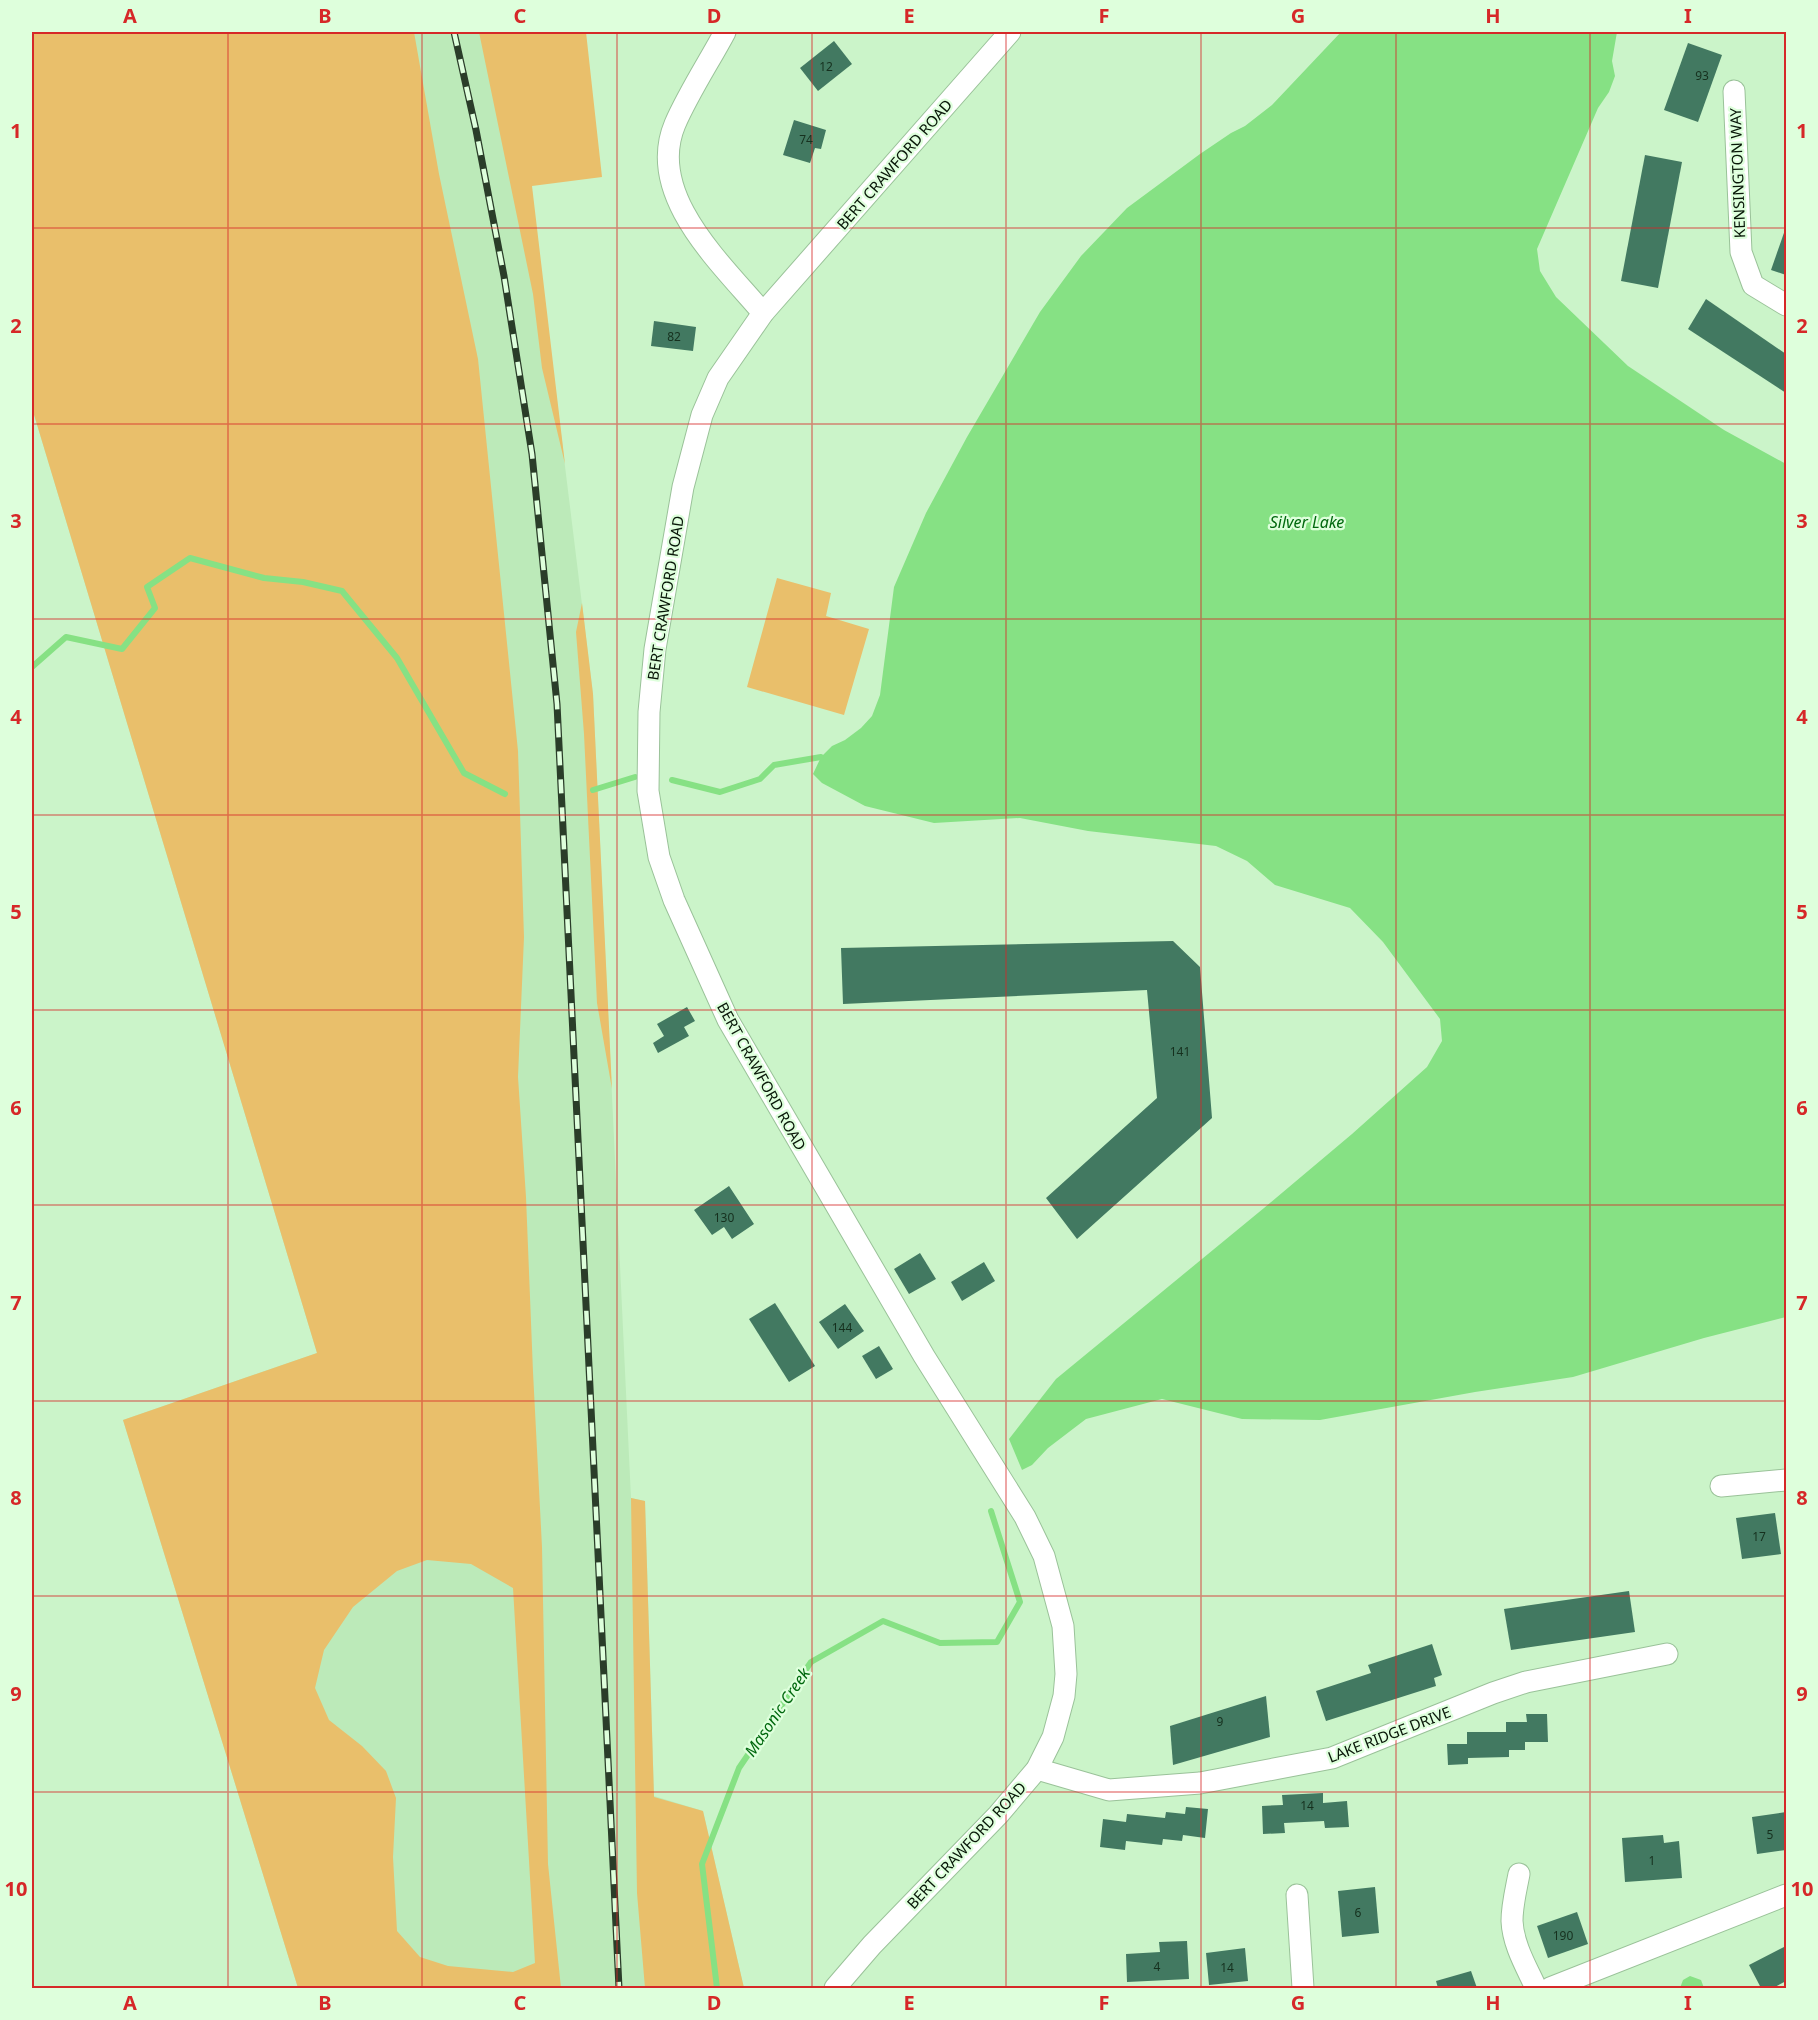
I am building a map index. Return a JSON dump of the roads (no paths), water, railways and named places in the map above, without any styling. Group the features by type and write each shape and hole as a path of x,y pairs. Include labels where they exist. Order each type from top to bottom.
{"street":[{"path":"725,32 675,126 668,152 671,181 679,205 693,229 763,313"},
{"name":"BERT CRAWFORD ROAD","path":"835,1989 880,1937 998,1815 1037,1769 1053,1737 1060,1718 1064,1696 1066,1674 1063,1626 1044,1556 1025,1517 924,1356 728,1020 674,900 659,857 648,791 649,712 655,649 683,487 702,415 718,378 763,313 1010,32"},
{"name":"KENSINGTON WAY","path":"1734,91 1741,252 1753,285 1786,305"},
{"path":"1721,1486 1786,1480"},
{"name":"LAKE RIDGE DRIVE","path":"1037,1769 1109,1790 1211,1781 1332,1758 1526,1682 1668,1654"},
{"path":"1519,1874 1512,1924 1517,1947 1536,1989"},
{"path":"1297,1895 1303,1989"},
{"path":"1550,1989 1786,1895"}],"water":[{"name":"Silver Lake","path":"1341,32 1617,32 1612,61 1615,76 1609,92 1598,108 1537,249 1540,271 1556,297 1628,366 1724,430 1786,464 1786,1317 1704,1338 1573,1377 1320,1420 1242,1419 1162,1399 1086,1419 1048,1448 1032,1465 1022,1470 1009,1439 1056,1379 1352,1134 1427,1067 1442,1041 1440,1019 1383,942 1350,908 1275,885 1247,861 1216,846 1088,831 1020,818 934,823 865,806 822,783 813,774 821,757 832,746 861,728 872,716 880,695 894,587 926,513 967,437 1040,312 1081,256 1127,208 1272,105"},
{"path":"1690,1976 1701,1980 1704,1988 1680,1988 1683,1980"}],"waterway":[{"path":"32,667 66,637 122,649 155,608 147,587 190,558 264,578 303,582 342,591 397,658 464,773 505,794"},
{"path":"672,780 720,792 760,779 774,765 821,757"},
{"path":"593,790 635,777"},
{"name":"Masonic Creek","path":"717,1988 702,1864 739,1768 811,1662 883,1621 940,1643 997,1642 1020,1602 991,1511"}],"railway":[{"path":"454,32 476,130 504,276 532,454 557,704 619,1988"}]}
